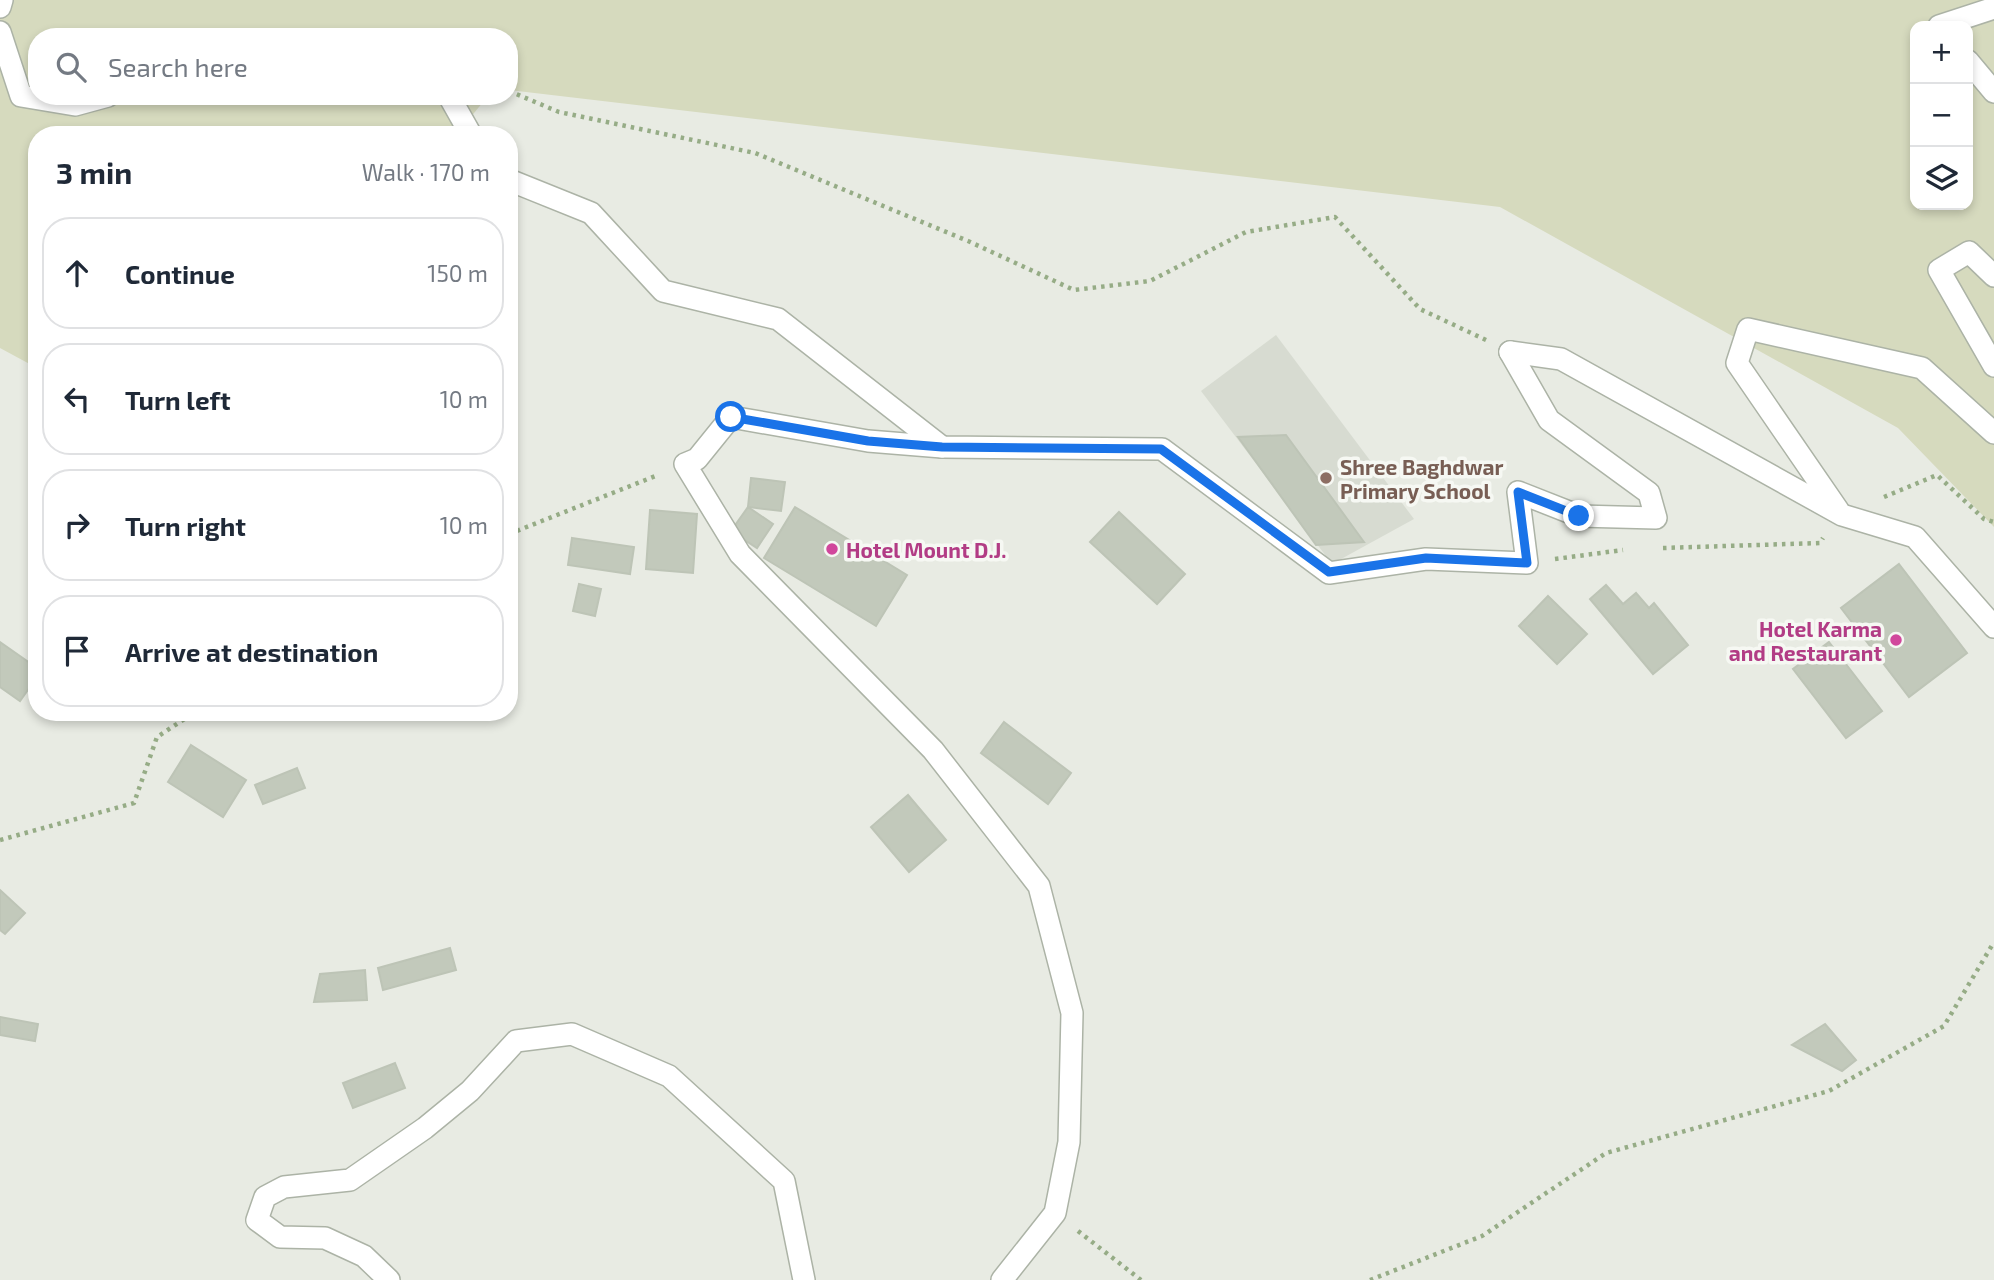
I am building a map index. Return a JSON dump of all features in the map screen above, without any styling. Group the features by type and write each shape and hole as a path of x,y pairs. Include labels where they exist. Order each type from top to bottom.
{"street":[{"path":"0,7 2,0"},
{"path":"1954,21 1994,8"},
{"path":"0,32 21,96 28,97"},
{"path":"1973,67 1994,92"},
{"path":"454,105 466,126"},
{"path":"518,184 591,213 663,290 778,319 942,447"},
{"path":"1994,276 1969,253 1939,270 1994,366"},
{"path":"1842,515 1737,363 1748,329 1922,368 1994,433"},
{"path":"1510,352 1561,359 1842,515 1915,537 1994,627"},
{"path":"1002,1280 1055,1213 1069,1142 1072,1013 1039,886 933,750 740,554 685,464 697,459 731,417 868,441 942,447 1161,449 1329,572 1426,558 1527,563 1518,492 1579,516 1656,519 1649,493 1549,420 1510,352"},
{"path":"389,1280 364,1256 325,1238 280,1237 257,1220 265,1197 284,1187 350,1180 425,1128 470,1091 516,1041 572,1034 670,1076 784,1181 804,1280"}],"path":[{"path":"518,95 559,112 755,153 968,241 1074,290 1150,281 1246,232 1335,217 1420,309 1510,352"},
{"path":"518,530 685,464"},
{"path":"1658,548 1820,543 1842,515 1937,475 1984,519 1994,522"},
{"path":"1527,563 1631,549"},
{"path":"0,840 134,803 157,737 181,721"},
{"path":"1370,1280 1482,1236 1606,1153 1829,1091 1944,1026 1994,942"},
{"path":"1055,1213 1141,1280"}],"shaded area":[{"name":"Shree Baghdwar Primary School","path":"1276,335 1414,519 1332,564 1201,391"}],"green space":[{"path":"0,0 1994,0 1994,527 1898,428 1500,207 518,91 518,28 28,28 28,105 481,105 463,126 28,126 28,363 0,348"}],"building":[{"path":"1286,435 1364,542 1316,545 1238,437"},
{"path":"751,478 785,482 781,511 748,507"},
{"path":"748,507 773,524 757,548 731,531"},
{"path":"795,507 907,575 876,626 764,558"},
{"path":"650,510 697,514 693,573 646,569"},
{"path":"1119,512 1185,574 1157,604 1090,542"},
{"path":"572,538 634,547 630,574 568,565"},
{"path":"1899,564 1967,653 1909,697 1841,608"},
{"path":"579,584 601,589 595,616 573,611"},
{"path":"1606,585 1623,604 1636,593 1649,608 1654,603 1688,645 1653,674 1590,599"},
{"path":"1548,596 1587,634 1557,664 1519,626"},
{"path":"0,642 28,662 28,690 20,701 0,687"},
{"path":"1829,642 1882,711 1846,738 1793,669"},
{"path":"1004,722 1071,773 1048,804 981,753"},
{"path":"191,745 246,780 223,817 168,782"},
{"path":"297,768 305,788 263,804 255,785"},
{"path":"908,795 946,840 909,872 871,827"},
{"path":"0,890 25,913 5,934 0,930"},
{"path":"450,948 456,970 383,990 378,968"},
{"path":"365,970 367,1000 314,1002 320,974"},
{"path":"0,1017 38,1024 35,1041 0,1035"},
{"path":"1825,1024 1856,1060 1842,1071 1792,1045"},
{"path":"395,1063 405,1088 353,1108 343,1083"}],"place":[{"name":"Shree Baghdwar Primary School","path":"1326,478"},
{"name":"Hotel Mount D.J.","path":"832,549"},
{"name":"Hotel Karma and Restaurant","path":"1896,640"}],"route":[{"path":"731,417 868,441 942,447 1161,449 1329,572 1426,558 1527,563 1518,492 1579,516"}]}
